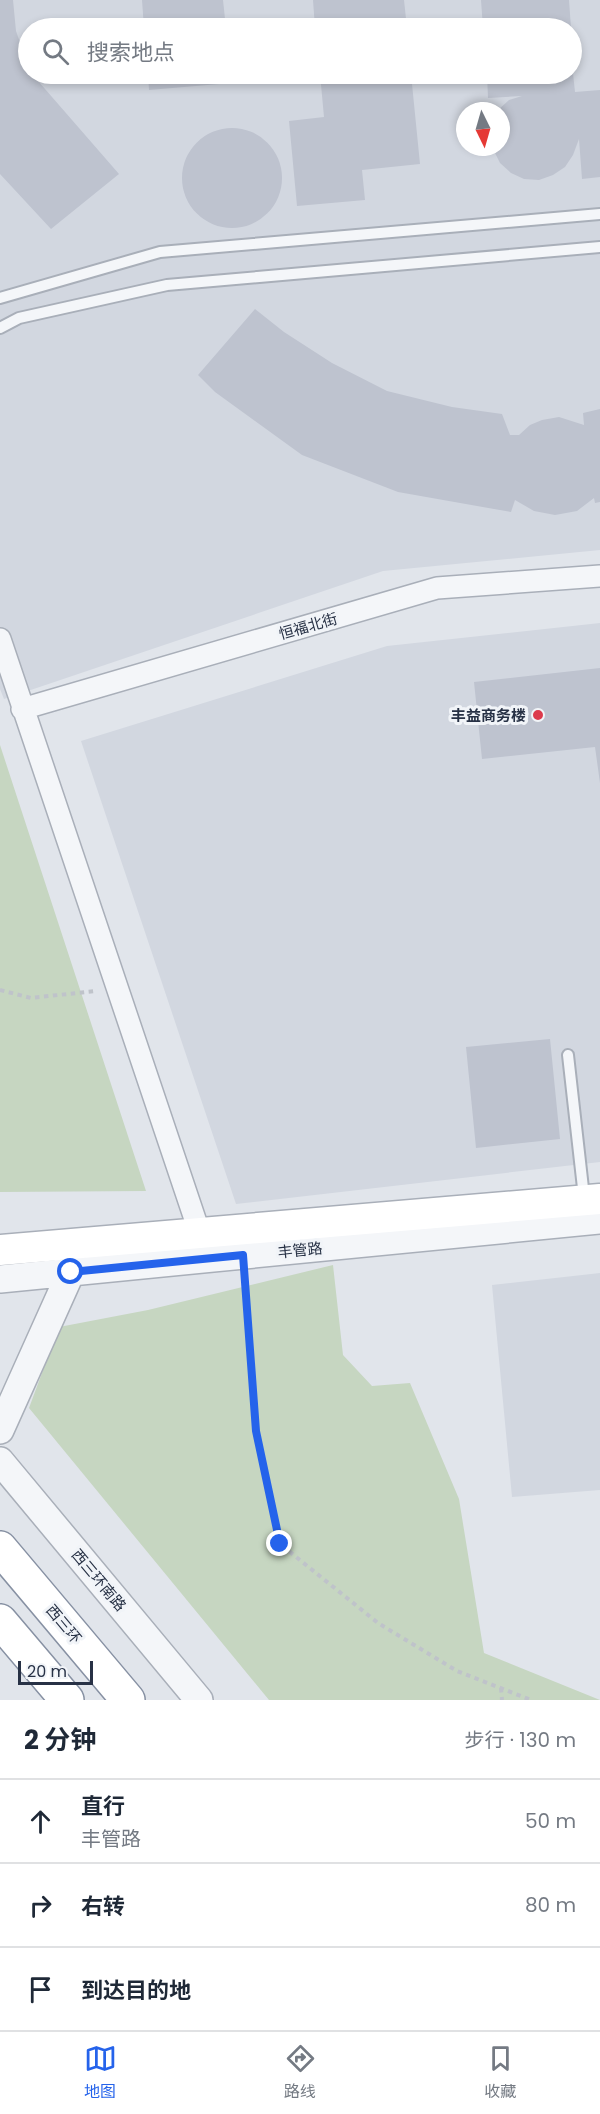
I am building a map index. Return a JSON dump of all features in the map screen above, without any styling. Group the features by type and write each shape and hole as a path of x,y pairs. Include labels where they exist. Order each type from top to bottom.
{"highway":[{"name":"西三环","path":"0,1548 128,1700"},
{"path":"0,1621 67,1700"}],"main road":[{"name":"丰管路","path":"0,1250 595,1206"}],"street":[{"name":"恒福北街","path":"22,709 437,588 600,576"},
{"path":"0,639 200,1234"},
{"name":"丰管路","path":"0,1279 243,1255 595,1206"},
{"path":"0,1430 71,1272"},
{"name":"西三环南路","path":"0,1461 199,1700"}],"lane":[{"path":"0,298 160,252 600,214"},
{"path":"0,328 20,318 167,285 600,247"},
{"path":"568,1055 595,1206"}],"path":[{"path":"0,990 31,998 96,991"},
{"path":"243,1255 256,1431 280,1544 378,1623 457,1671 531,1700"},
{"path":"501,1688 502,1700"}],"shaded area":[{"path":"0,0 600,0 600,550 383,571 4,699 0,689"},
{"path":"600,623 600,1162 236,1204 81,741 387,646"},
{"path":"600,1273 600,1490 512,1497 492,1285"}],"green space":[{"path":"0,745 146,1191 0,1192"},
{"path":"333,1265 343,1355 372,1386 410,1383 459,1499 484,1653 600,1700 269,1700 29,1408 59,1327 148,1310"}],"building":[{"path":"0,0 13,0 18,37 18,84 41,84 119,174 51,229 0,174"},
{"path":"142,0 223,0 225,18 143,18"},
{"path":"313,0 404,0 406,18 314,18"},
{"path":"481,0 569,0 570,18 482,18"},
{"path":"149,84 219,84 149,90"},
{"path":"321,84 412,84 420,164 362,170 365,200 297,206 289,121 324,117"},
{"path":"487,84 574,84 575,92 600,90 600,177 582,179 579,139 565,167 539,180 524,179 511,173 500,163 496,156 510,156 510,102 507,102 522,96 488,98"},
{"path":"232,128 260,136 274,150 282,178 274,206 260,220 232,228 204,220 190,206 182,178 190,150 204,136"},
{"path":"255,309 284,332 332,363 387,391 452,407 502,414 510,435 519,435 530,425 559,417 584,425 583,413 600,409 600,502 595,503 594,498 577,511 555,515 534,511 515,500 511,512 398,492 302,455 215,392 198,375"},
{"name":"丰益商务楼","path":"600,668 600,783 595,747 482,759 474,682"},
{"path":"550,1039 560,1139 476,1148 466,1047"}],"place":[{"name":"丰益商务楼","path":"538,715"}],"route":[{"path":"71,1272 243,1255 256,1431 280,1544"}]}
